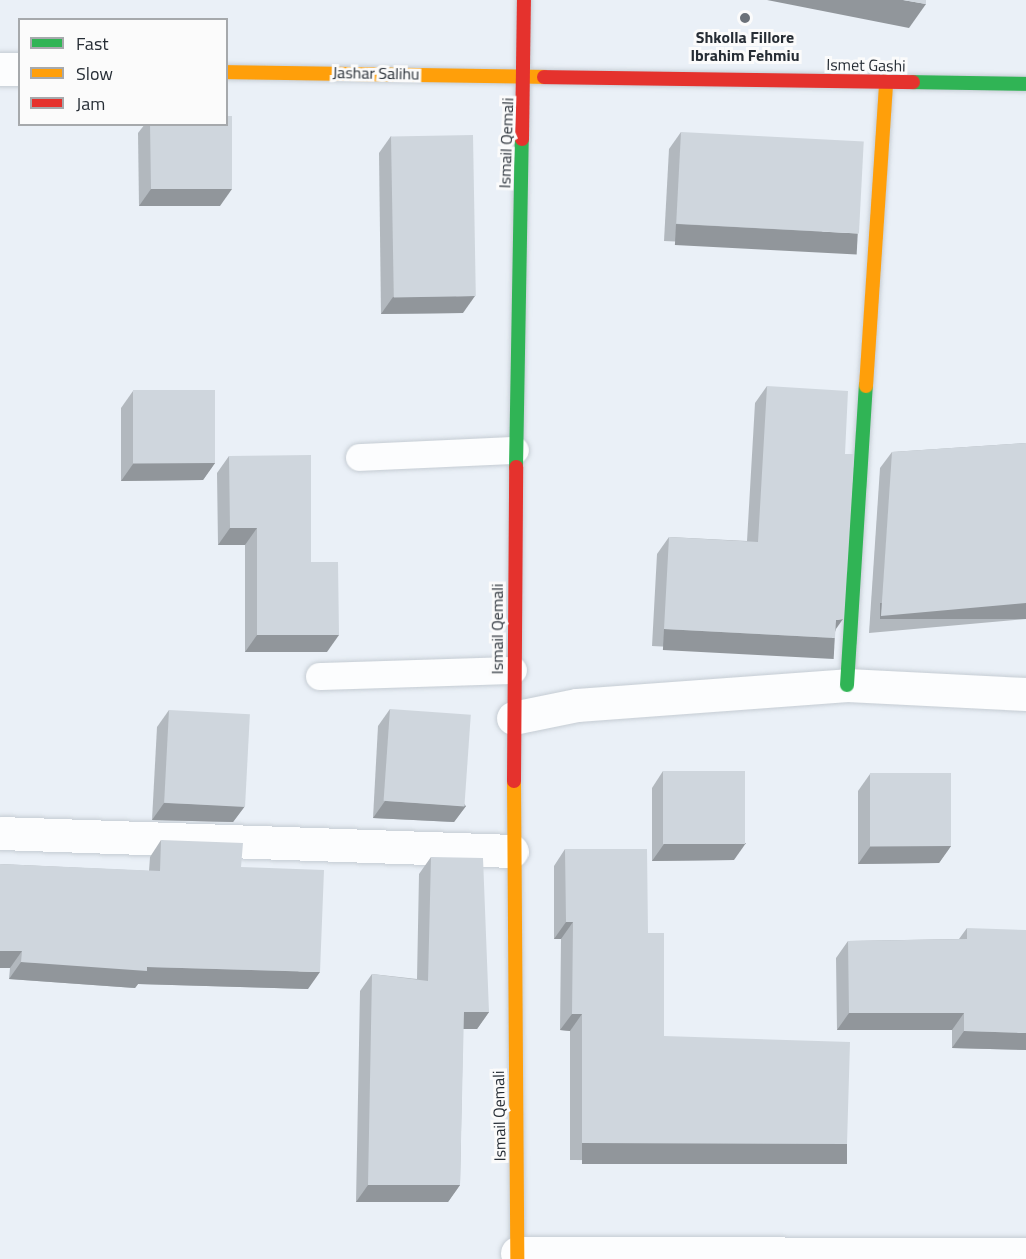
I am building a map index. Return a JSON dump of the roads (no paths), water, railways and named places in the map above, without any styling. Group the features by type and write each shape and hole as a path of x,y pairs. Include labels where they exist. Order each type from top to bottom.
{"street":[{"name":"Ismail Qemali","path":"517,1256 512,851 513,670 515,450 525,0"},
{"path":"0,69 18,69"},
{"name":"Jashar Salihu","path":"228,72 525,75"},
{"name":"Ismet Gashi","path":"525,75 1026,84"},
{"path":"847,685 886,82"},
{"path":"513,718 577,705 847,685 1026,694"},
{"path":"0,833 512,851"},
{"path":"517,1256 1011,1256"}],"lane":[{"path":"359,457 515,450"},
{"path":"319,676 513,670"}],"place":[{"name":"Shkolla Fillore Ibrahim Fehmiu","path":"745,18"}]}
